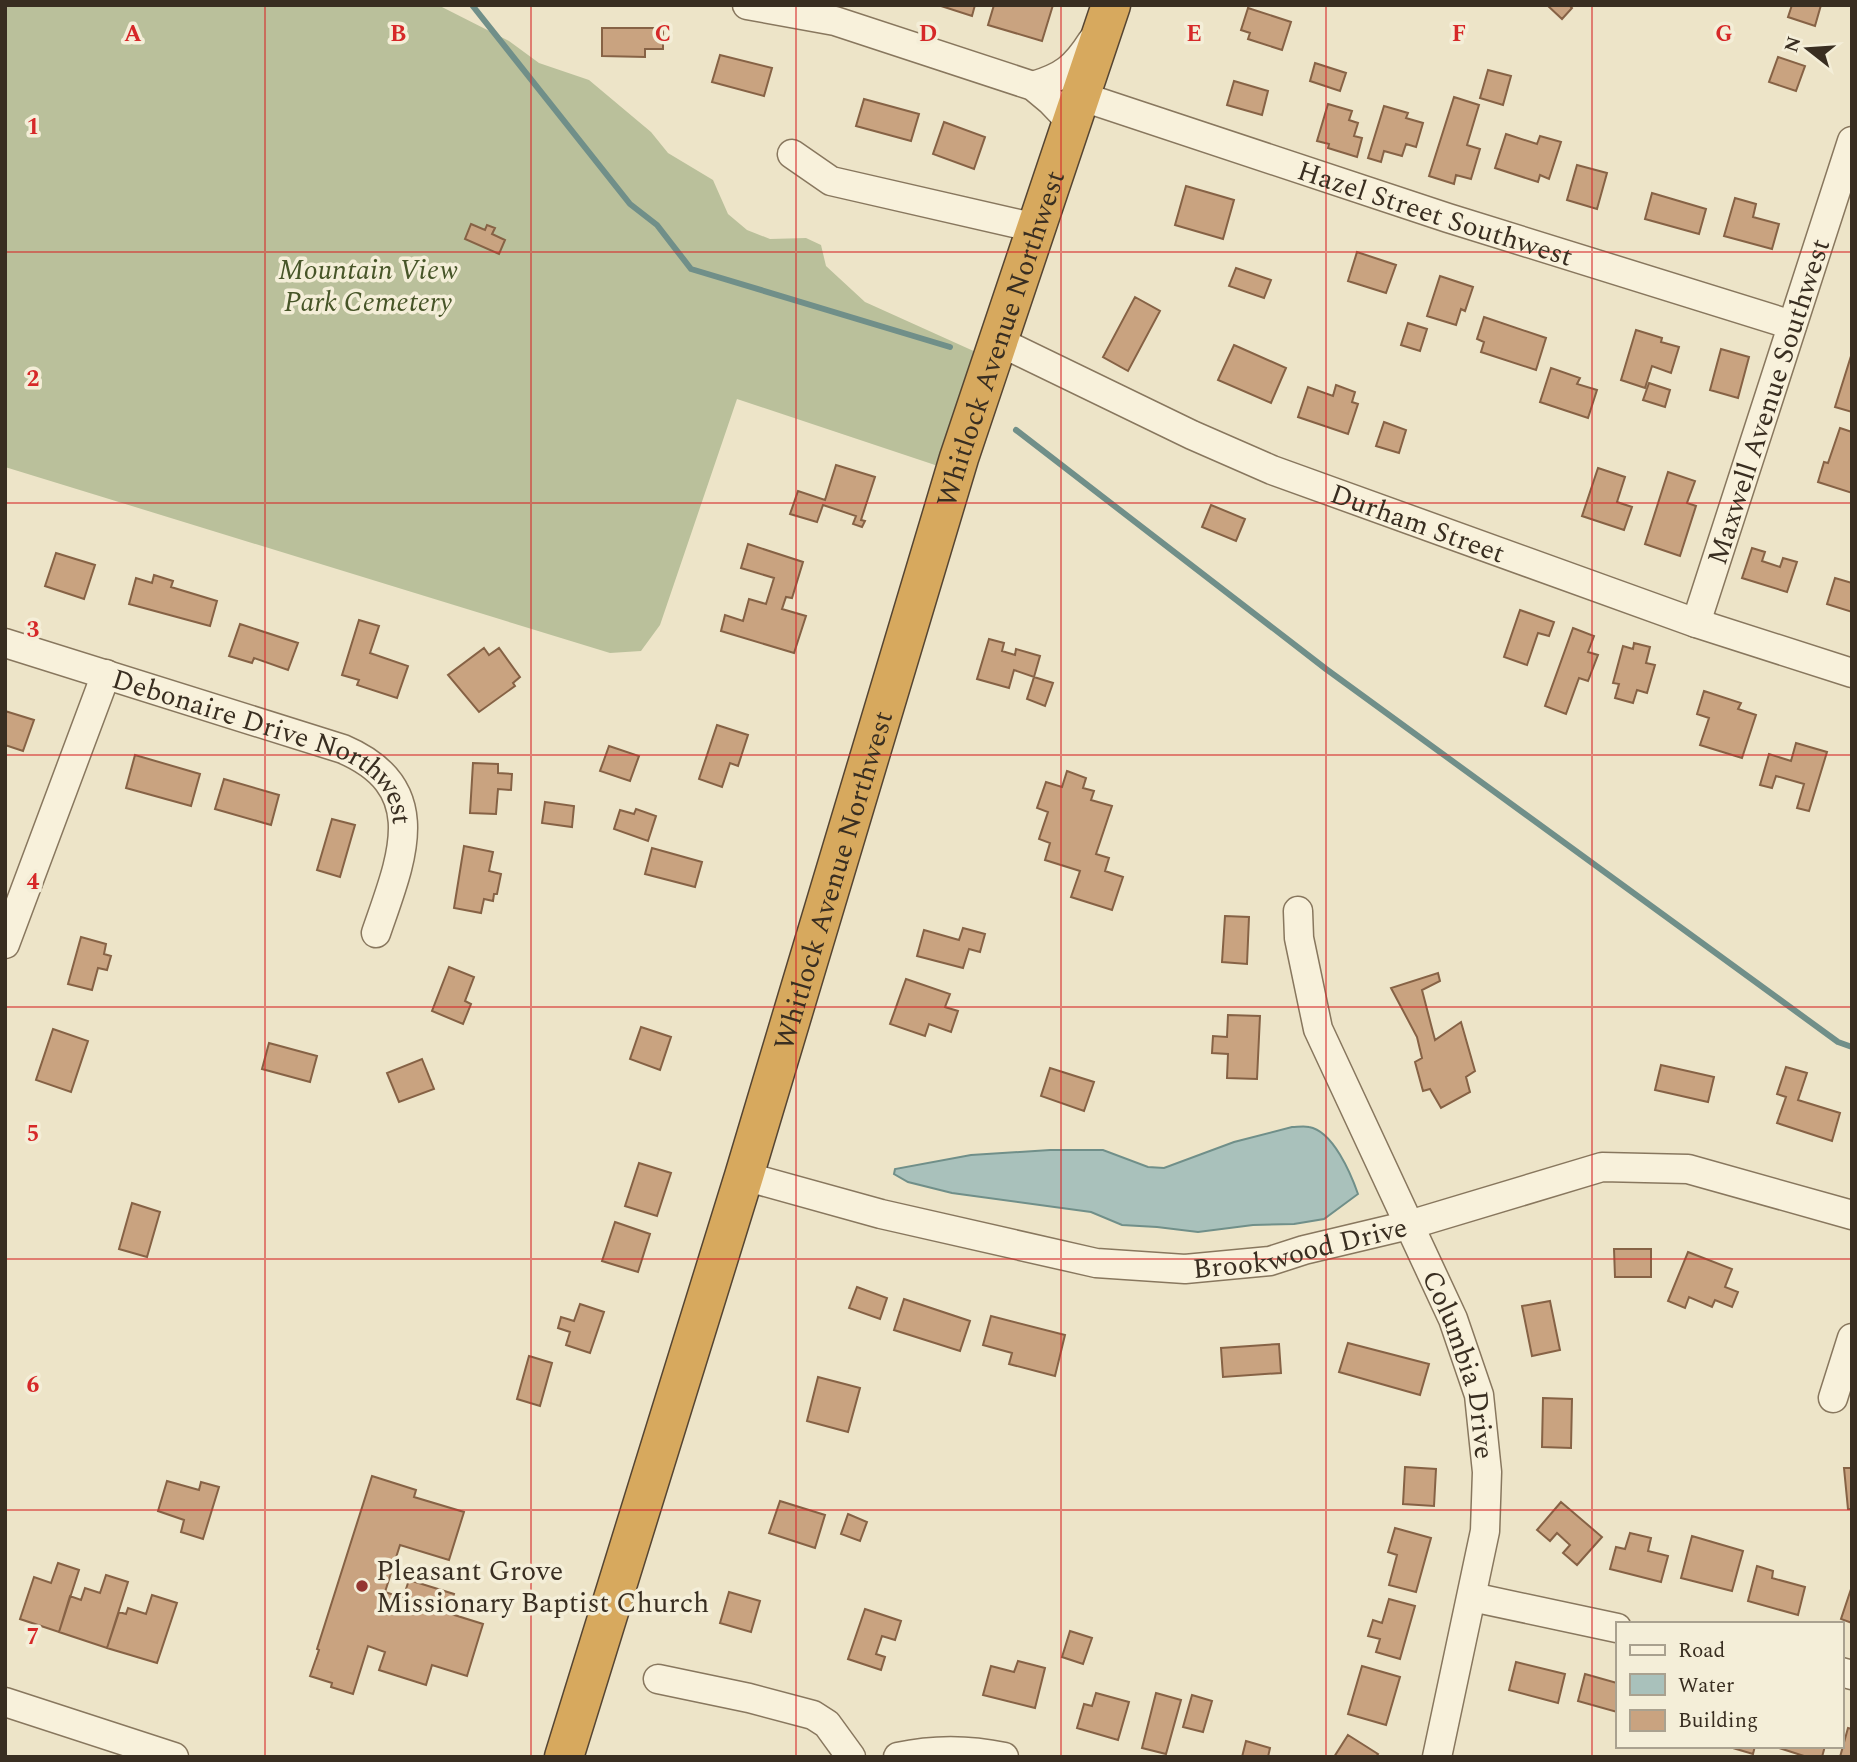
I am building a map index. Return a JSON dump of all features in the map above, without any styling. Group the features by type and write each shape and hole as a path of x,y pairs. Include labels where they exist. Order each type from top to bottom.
{"highway":[{"name":"Whitlock Avenue Northwest","path":"564,1757 744,1176 959,458 1109,10"}],"street":[{"path":"747,5 835,21 1032,86 1051,100 1076,109"},
{"path":"1032,86 1061,76 1072,68 1109,10"},
{"name":"Hazel Street Southwest","path":"1076,109 1435,213 1792,325"},
{"name":"Maxwell Avenue Southwest","path":"1696,623 1852,141"},
{"path":"792,154 831,181 1036,228"},
{"name":"Durham Street","path":"998,341 1192,435 1272,470 1696,623 1852,673"},
{"name":"Debonaire Drive Northwest","path":"5,643 365,758 382,772 395,790 402,814 400,865 376,933"},
{"path":"5,944 106,674"},
{"name":"Columbia Drive","path":"1298,911 1299,938 1318,1029 1453,1318 1479,1395 1487,1472 1485,1531 1437,1757"},
{"name":"Brookwood Drive","path":"744,1176 881,1214 1096,1262 1185,1269 1270,1261 1304,1250 1409,1225 1602,1167 1688,1168 1852,1215"},
{"path":"1833,1398 1852,1338"},
{"path":"1472,1597 1616,1628"},
{"path":"658,1678 813,1715 827,1724 851,1757"},
{"path":"5,1702 174,1757"},
{"path":"898,1757 950,1749 1003,1757"}],"green space":[{"name":"Mountain View Park Cemetery","path":"5,5 438,5 509,41 539,63 589,80 651,132 668,153 713,180 728,214 747,230 770,239 806,238 821,245 826,266 865,302 978,353 941,467 737,399 660,625 641,651 610,653 5,467"}],"water":[{"path":"1292,1127 1309,1127 1326,1136 1340,1154 1358,1194 1324,1219 1198,1232 1122,1225 1091,1212 952,1193 908,1182 894,1174 895,1169 971,1155 1050,1150 1103,1150 1148,1167 1164,1168 1234,1142"}],"building":[{"path":"938,5 975,5 972,16"},
{"path":"994,5 1053,5 1042,41 988,25"},
{"path":"1547,5 1569,5 1572,8 1562,19"},
{"path":"1792,5 1821,5 1815,26 1788,17"},
{"path":"1248,8 1291,22 1282,50 1248,39 1250,33 1241,30"},
{"path":"602,28 663,28 663,49 645,49 645,57 602,56"},
{"path":"720,55 772,68 764,96 712,82"},
{"path":"1778,57 1805,66 1796,91 1769,82"},
{"path":"1315,63 1346,73 1340,91 1310,81"},
{"path":"1488,70 1511,76 1503,105 1480,98"},
{"path":"1234,81 1268,91 1262,115 1227,105"},
{"path":"1454,97 1479,105 1467,145 1480,149 1471,179 1456,175 1454,184 1429,176"},
{"path":"864,99 919,114 911,141 856,126"},
{"path":"1328,104 1352,111 1349,120 1358,123 1354,136 1362,138 1357,157 1328,148 1329,144 1317,141"},
{"path":"1384,106 1408,113 1406,118 1423,123 1416,147 1406,144 1402,156 1384,151 1381,162 1368,158"},
{"path":"944,122 985,137 974,169 933,154"},
{"path":"1506,134 1537,144 1540,136 1561,142 1549,179 1540,175 1538,182 1495,168"},
{"path":"1577,165 1607,173 1597,209 1567,200"},
{"path":"1186,186 1234,200 1223,239 1175,225"},
{"path":"1652,193 1706,209 1699,234 1645,219"},
{"path":"1735,198 1756,204 1753,217 1779,224 1772,249 1724,236"},
{"path":"471,224 485,230 487,225 495,228 492,234 505,240 499,254 465,239"},
{"path":"1357,252 1396,265 1386,293 1348,281"},
{"path":"1236,268 1271,280 1264,298 1229,286"},
{"path":"1440,276 1473,287 1465,311 1461,309 1456,325 1427,316"},
{"path":"1135,297 1160,311 1128,371 1103,357"},
{"path":"1484,317 1546,338 1536,370 1481,352 1484,342 1477,339"},
{"path":"1408,323 1427,329 1420,351 1401,345"},
{"path":"1636,330 1662,338 1661,342 1679,347 1671,373 1652,366 1645,388 1621,380"},
{"path":"1234,345 1286,368 1271,403 1218,380"},
{"path":"1721,349 1749,357 1738,398 1710,390"},
{"path":"1852,356 1852,412 1835,407"},
{"path":"1551,368 1580,378 1577,384 1597,390 1588,418 1540,402"},
{"path":"1649,383 1670,390 1665,407 1643,400"},
{"path":"1336,385 1355,392 1352,402 1358,404 1348,434 1298,417 1308,387 1333,396"},
{"path":"1384,422 1406,430 1399,453 1376,446"},
{"path":"1840,428 1852,432 1852,493 1818,482"},
{"path":"836,465 875,477 861,520 865,521 862,527 853,524 856,516 823,505 817,522 790,514 798,491 825,500"},
{"path":"1598,468 1625,477 1617,502 1632,507 1624,530 1582,516"},
{"path":"1668,472 1695,481 1687,503 1696,506 1680,556 1645,544"},
{"path":"1211,505 1245,519 1236,541 1202,527"},
{"path":"748,544 803,562 792,598 786,597 782,609 806,616 794,653 721,631 725,615 743,621 749,599 766,604 774,578 741,568"},
{"path":"1752,548 1765,552 1762,561 1780,567 1783,558 1797,562 1787,592 1742,578"},
{"path":"56,553 95,565 84,599 45,586"},
{"path":"154,575 173,581 171,587 217,601 210,626 129,604 136,578 152,583"},
{"path":"1835,578 1852,583 1852,612 1827,604"},
{"path":"1520,610 1554,622 1549,636 1538,633 1527,665 1504,657"},
{"path":"359,620 379,626 370,653 408,666 397,698 357,685 359,680 342,675"},
{"path":"240,624 298,643 288,670 254,658 252,663 229,656"},
{"path":"1573,628 1594,636 1588,652 1598,655 1588,681 1579,678 1566,714 1545,706"},
{"path":"989,639 1004,643 1002,651 1015,655 1016,649 1040,656 1034,677 1014,670 1009,688 977,679"},
{"path":"1634,643 1650,647 1646,663 1655,665 1647,693 1637,690 1633,703 1615,698 1619,684 1613,683 1623,646 1633,649"},
{"path":"484,648 489,655 499,648 520,677 513,683 515,686 479,712 448,675"},
{"path":"1034,677 1053,683 1045,706 1027,699"},
{"path":"1704,691 1741,703 1738,709 1756,715 1742,758 1700,745 1709,718 1697,714"},
{"path":"5,711 34,720 23,751 5,745"},
{"path":"717,725 748,735 738,766 730,763 722,787 699,779"},
{"path":"1796,743 1827,752 1809,811 1797,808 1804,784 1776,776 1772,788 1760,785 1769,754 1791,761"},
{"path":"609,746 639,756 630,781 600,771"},
{"path":"135,755 200,774 191,806 126,788"},
{"path":"473,763 498,764 498,773 512,774 511,790 498,789 496,814 470,813"},
{"path":"1067,771 1086,778 1083,788 1094,791 1091,800 1112,806 1096,854 1109,858 1105,871 1123,877 1112,910 1071,897 1080,871 1045,860 1050,843 1039,839 1048,812 1037,808 1046,782 1062,787"},
{"path":"224,779 279,795 271,825 215,809"},
{"path":"545,802 574,806 572,827 542,823"},
{"path":"636,809 656,816 648,841 614,829 620,810 634,814"},
{"path":"332,819 355,825 340,877 317,870"},
{"path":"464,846 493,852 489,871 501,874 497,894 494,894 493,901 484,899 481,913 454,908"},
{"path":"652,848 702,862 695,887 645,874"},
{"path":"1225,916 1249,917 1247,964 1222,962"},
{"path":"963,928 985,934 980,952 969,949 963,968 917,956 924,930 959,940"},
{"path":"81,937 106,944 104,954 111,956 107,970 98,968 92,990 68,984"},
{"path":"449,967 474,977 465,1001 471,1004 463,1024 432,1011"},
{"path":"1438,973 1440,981 1422,990 1435,1040 1461,1022 1475,1071 1466,1077 1470,1092 1441,1108 1430,1089 1423,1091 1415,1062 1422,1058 1417,1037 1391,988"},
{"path":"906,979 950,994 945,1007 958,1011 951,1032 929,1024 925,1036 890,1024"},
{"path":"1228,1015 1260,1016 1257,1079 1227,1078 1228,1054 1212,1053 1213,1036 1227,1037"},
{"path":"641,1027 671,1037 660,1070 630,1059"},
{"path":"53,1029 88,1041 71,1092 36,1080"},
{"path":"269,1043 317,1056 310,1082 262,1069"},
{"path":"422,1059 434,1089 399,1102 387,1073"},
{"path":"1661,1065 1714,1077 1708,1102 1655,1090"},
{"path":"1786,1067 1807,1073 1798,1100 1840,1113 1832,1141 1777,1123 1786,1097 1777,1094"},
{"path":"1050,1068 1094,1082 1084,1111 1041,1096"},
{"path":"639,1163 671,1173 657,1216 625,1206"},
{"path":"132,1203 160,1212 147,1257 119,1249"},
{"path":"615,1222 650,1234 638,1272 602,1261"},
{"path":"1614,1249 1651,1249 1651,1277 1615,1277"},
{"path":"1688,1252 1732,1269 1725,1287 1738,1292 1732,1307 1715,1300 1712,1307 1689,1297 1685,1308 1668,1301"},
{"path":"857,1287 887,1298 880,1319 849,1308"},
{"path":"904,1299 970,1321 960,1351 894,1330"},
{"path":"1550,1301 1560,1350 1532,1356 1522,1306"},
{"path":"580,1304 604,1312 590,1353 566,1345 570,1332 558,1328 561,1317 574,1321"},
{"path":"991,1316 1065,1335 1055,1376 1009,1364 1012,1353 983,1345"},
{"path":"1348,1343 1429,1364 1420,1395 1339,1372"},
{"path":"1279,1344 1281,1373 1223,1377 1221,1348"},
{"path":"529,1356 552,1363 540,1406 517,1399"},
{"path":"818,1377 860,1388 848,1432 807,1421"},
{"path":"1543,1398 1572,1399 1571,1448 1542,1447"},
{"path":"1405,1467 1436,1469 1434,1506 1403,1504"},
{"path":"1844,1468 1852,1468 1852,1509 1848,1509"},
{"name":"Pleasant Grove Missionary Baptist Church","path":"372,1476 416,1490 414,1497 464,1512 449,1560 400,1545 385,1592 403,1598 409,1580 454,1594 448,1613 483,1624 467,1676 432,1665 426,1685 379,1670 385,1652 368,1646 353,1694 310,1676"},
{"path":"167,1481 199,1490 201,1482 219,1487 203,1539 181,1532 184,1520 158,1511"},
{"path":"780,1501 825,1515 815,1548 769,1533"},
{"path":"1561,1502 1602,1537 1577,1565 1563,1553 1570,1545 1557,1533 1550,1541 1537,1530"},
{"path":"848,1514 867,1522 860,1541 841,1534"},
{"path":"1395,1528 1431,1538 1416,1592 1389,1585 1397,1555 1388,1552"},
{"path":"1630,1533 1651,1538 1648,1551 1668,1556 1661,1582 1610,1569 1616,1547 1625,1549"},
{"path":"1692,1536 1743,1551 1732,1591 1681,1578"},
{"path":"58,1563 79,1570 59,1632 20,1619 34,1577 51,1583"},
{"path":"1757,1566 1773,1571 1772,1578 1805,1587 1798,1615 1748,1601"},
{"path":"106,1575 128,1582 107,1648 59,1632 70,1596 81,1600 85,1588 100,1593"},
{"path":"1852,1586 1852,1623 1841,1619"},
{"path":"729,1592 760,1601 751,1632 720,1623"},
{"path":"152,1595 177,1603 157,1663 107,1648 119,1612 126,1614 128,1608 146,1614"},
{"path":"1389,1599 1415,1606 1400,1659 1376,1652 1380,1639 1368,1636 1373,1620 1382,1623"},
{"path":"865,1609 901,1621 895,1640 882,1636 876,1654 885,1657 881,1670 848,1659"},
{"path":"1070,1631 1092,1638 1083,1664 1062,1657"},
{"path":"1018,1661 1045,1668 1035,1708 983,1695 991,1666 1014,1672"},
{"path":"1516,1662 1565,1674 1558,1703 1509,1690"},
{"path":"1362,1666 1400,1677 1386,1725 1348,1714"},
{"path":"1585,1674 1616,1683 1616,1712 1578,1701"},
{"path":"1096,1693 1129,1702 1118,1740 1077,1728 1084,1704 1092,1706"},
{"path":"1156,1693 1181,1700 1166,1754 1142,1748"},
{"path":"1192,1695 1212,1701 1203,1732 1183,1727"},
{"path":"1848,1728 1852,1729 1852,1757 1840,1757"},
{"path":"1348,1735 1378,1754 1376,1757 1334,1757"},
{"path":"1246,1741 1270,1748 1268,1757 1242,1757"},
{"path":"1733,1748 1754,1748 1753,1754"},
{"path":"1779,1748 1824,1748 1822,1757 1807,1757"}],"waterway":[{"path":"472,5 630,204 657,225 691,269 950,347"},
{"path":"1016,430 1326,669 1838,1042 1852,1047"}],"place":[{"name":"Pleasant Grove Missionary Baptist Church","path":"362,1586"}]}
